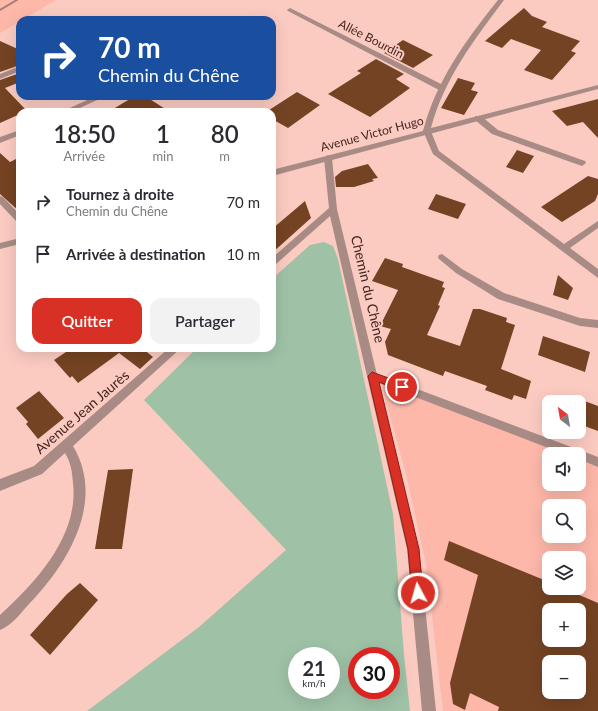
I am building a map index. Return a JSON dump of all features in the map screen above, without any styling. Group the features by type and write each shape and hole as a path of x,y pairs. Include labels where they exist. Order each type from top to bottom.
{"street":[{"path":"501,0 476,32 442,88 430,116 427,132 436,152 598,274"},
{"name":"Allée Bourdin","path":"290,10 442,88"},
{"path":"0,77 16,70"},
{"name":"Avenue Victor Hugo","path":"276,172 598,87"},
{"path":"74,108 93,100"},
{"path":"478,118 495,132 582,163"},
{"path":"0,140 16,134"},
{"path":"276,259 333,209 328,158"},
{"path":"0,200 16,216"},
{"name":"Chemin du Chêne","path":"333,209 413,549 429,711"},
{"path":"564,248 598,224"},
{"path":"0,246 16,242"},
{"path":"442,257 459,271 502,296 580,322 598,324"},
{"name":"Avenue Jean Jaurès","path":"0,485 38,470 171,352"},
{"path":"372,376 560,447"},
{"path":"0,624 47,574 68,541 78,513 80,487 77,465 66,445"},
{"path":"586,457 598,462"}],"shaded area":[{"path":"0,0 56,0 29,16 16,16 16,24 0,33"},
{"path":"381,384 548,447 542,447 542,491 586,491 586,462 598,466 598,711 443,711 426,564 406,474"}],"green space":[{"path":"324,242 333,246 338,259 393,514 410,711 87,711 199,627 286,550 144,400 193,352 276,352 276,275 310,245"}],"building":[{"path":"524,8 532,16 547,22 542,27 580,41 571,51 576,53 552,80 524,70 541,50 511,39 502,48 485,41"},
{"path":"403,40 433,55 413,68 384,53"},
{"path":"0,41 16,48 16,66 0,72"},
{"path":"376,59 404,74 396,79 410,88 370,117 328,94 361,73 357,71"},
{"path":"16,74 16,84 5,88 24,108 16,108 16,116 0,123 0,80"},
{"path":"458,78 475,83 471,90 478,92 464,115 441,108"},
{"path":"297,92 320,105 288,128 276,121 276,108 272,108"},
{"path":"598,99 598,138 583,122 567,126 552,111"},
{"path":"128,100 151,100 164,108 115,108"},
{"path":"517,150 534,156 523,173 506,167"},
{"path":"0,153 10,162 16,159 16,208 0,194"},
{"path":"368,164 378,178 372,179 374,181 354,187 336,187 335,177 342,171"},
{"path":"588,176 598,179 598,194 595,201 562,222 541,207"},
{"path":"436,194 466,204 458,219 428,209"},
{"path":"305,201 311,218 276,249 276,226"},
{"path":"385,258 403,264 402,267 444,282 442,287 445,288 438,305 440,306 427,335 460,346 473,309 480,309 507,318 506,322 515,325 501,369 531,381 526,399 514,395 512,400 485,390 487,386 445,371 443,376 388,355 385,342 391,329 380,326 398,290 372,281"},
{"path":"558,275 573,288 568,300 553,295"},
{"path":"543,336 590,352 585,372 538,355"},
{"path":"66,352 147,352 153,357 140,369 119,353 78,383 72,376 70,378 54,360"},
{"path":"39,391 64,418 38,439 26,424 28,422 16,408"},
{"path":"586,402 598,406 598,431 586,427"},
{"path":"133,469 122,549 95,549 108,470"},
{"path":"449,541 542,579 542,595 579,595 598,603 598,711 498,711 499,707 470,693 465,710 453,704 450,683 478,575 444,560"},
{"path":"80,583 98,600 50,655 30,635 67,594"}],"railway":[{"path":"0,10 17,0"}],"route":[{"path":"402,387 372,376 413,549 418,593"}]}
